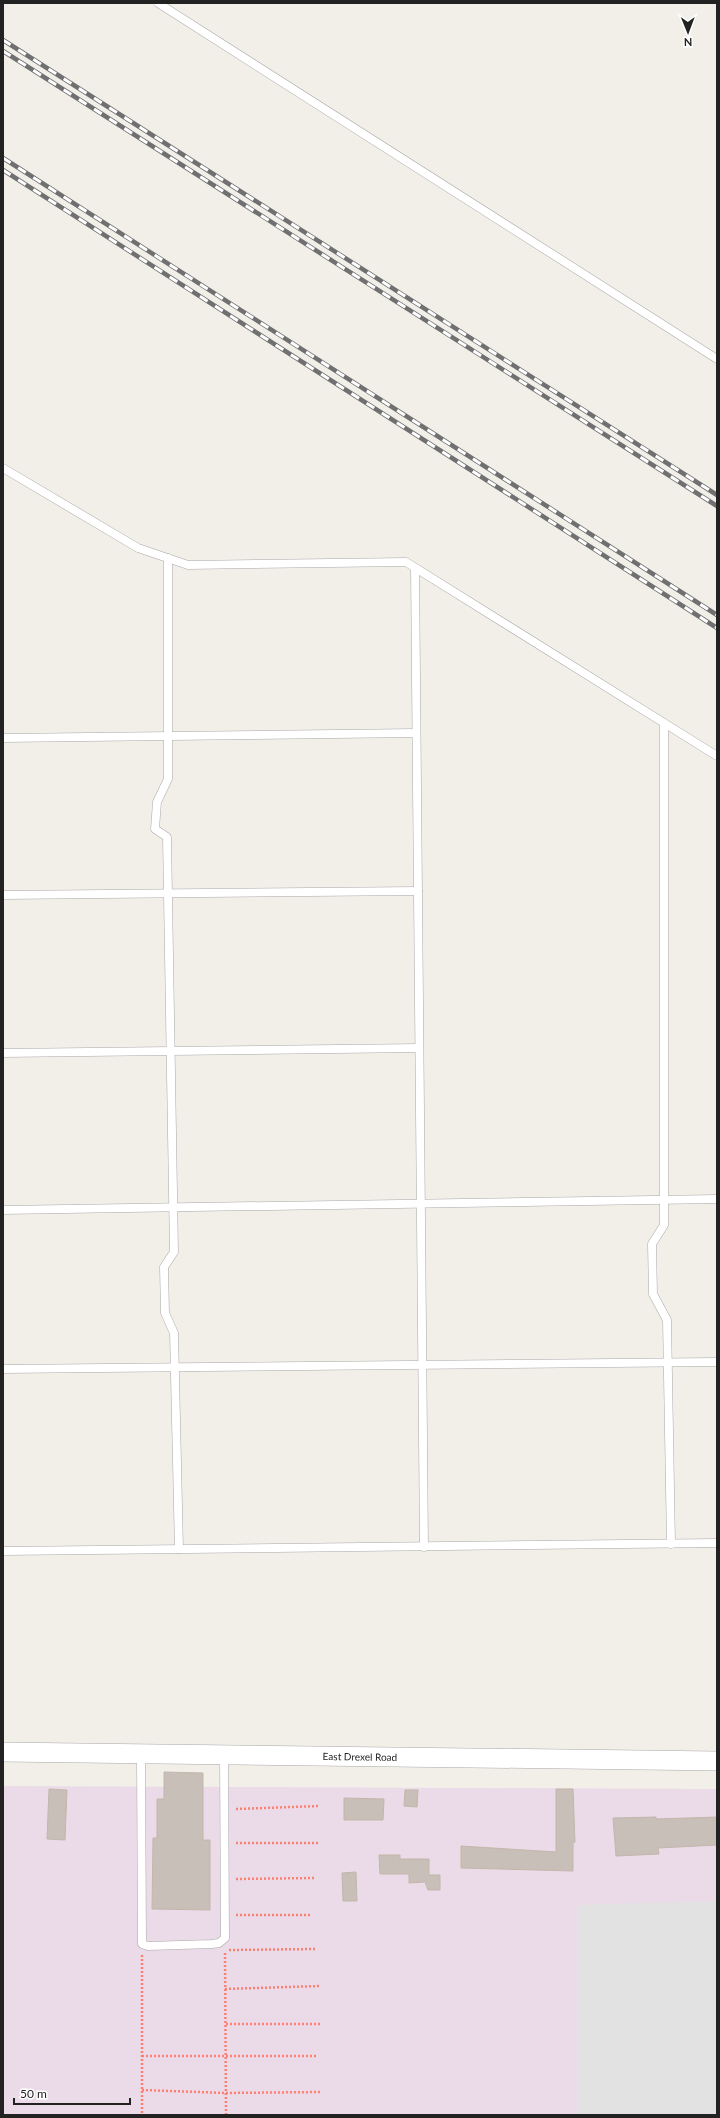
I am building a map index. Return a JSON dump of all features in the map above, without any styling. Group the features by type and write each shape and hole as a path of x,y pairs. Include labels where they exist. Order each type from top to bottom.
{"street":[{"name":"East Drexel Road","path":"3,1752 717,1761"}],"lane":[{"path":"158,3 717,359"},
{"path":"3,468 138,548 188,565 406,562 717,756"},
{"path":"168,558 168,779 157,802 155,829 167,837 174,1252 164,1267 165,1312 174,1333 179,1549"},
{"path":"415,568 424,1547"},
{"path":"664,723 664,1224 652,1244 652,1287 653,1294 667,1320 671,1544"},
{"path":"3,738 416,733"},
{"path":"3,895 418,891"},
{"path":"3,1053 419,1048"},
{"path":"3,1210 717,1199"},
{"path":"3,1369 717,1362"},
{"path":"3,1551 717,1543"},
{"path":"141,1754 142,1944 148,1946 219,1943 225,1938 224,1755"}],"path":[{"path":"224,1809 319,1806"},
{"path":"224,1843 319,1843"},
{"path":"225,1880 315,1878"},
{"path":"225,1916 312,1915"},
{"path":"142,1944 142,2115"},
{"path":"226,2115 225,1950 315,1950"},
{"path":"225,1989 319,1986"},
{"path":"226,2024 321,2024"},
{"path":"142,2056 316,2056"},
{"path":"142,2090 226,2093 320,2092"}],"shaded area":[{"path":"3,1786 717,1789 717,2115 3,2115"},
{"path":"717,1901 717,2115 577,2115 577,1905"}],"building":[{"path":"164,1772 203,1773 203,1840 210,1840 210,1910 152,1909 153,1838 157,1838 157,1799 164,1799"},
{"path":"49,1789 67,1790 65,1840 47,1839"},
{"path":"556,1789 573,1789 575,1842 573,1843 573,1871 461,1868 461,1846 556,1852"},
{"path":"405,1790 418,1790 417,1807 404,1806"},
{"path":"344,1798 384,1799 383,1820 344,1820"},
{"path":"656,1817 656,1819 717,1817 717,1845 658,1848 659,1854 616,1856 613,1818"},
{"path":"379,1855 400,1855 400,1859 429,1859 429,1875 440,1875 440,1890 428,1890 425,1882 409,1883 409,1874 380,1874"},
{"path":"356,1872 357,1901 343,1901 342,1873"}],"railway":[{"path":"3,40 717,495"},
{"path":"3,51 717,506"},
{"path":"3,158 717,615"},
{"path":"3,170 717,628"}]}
